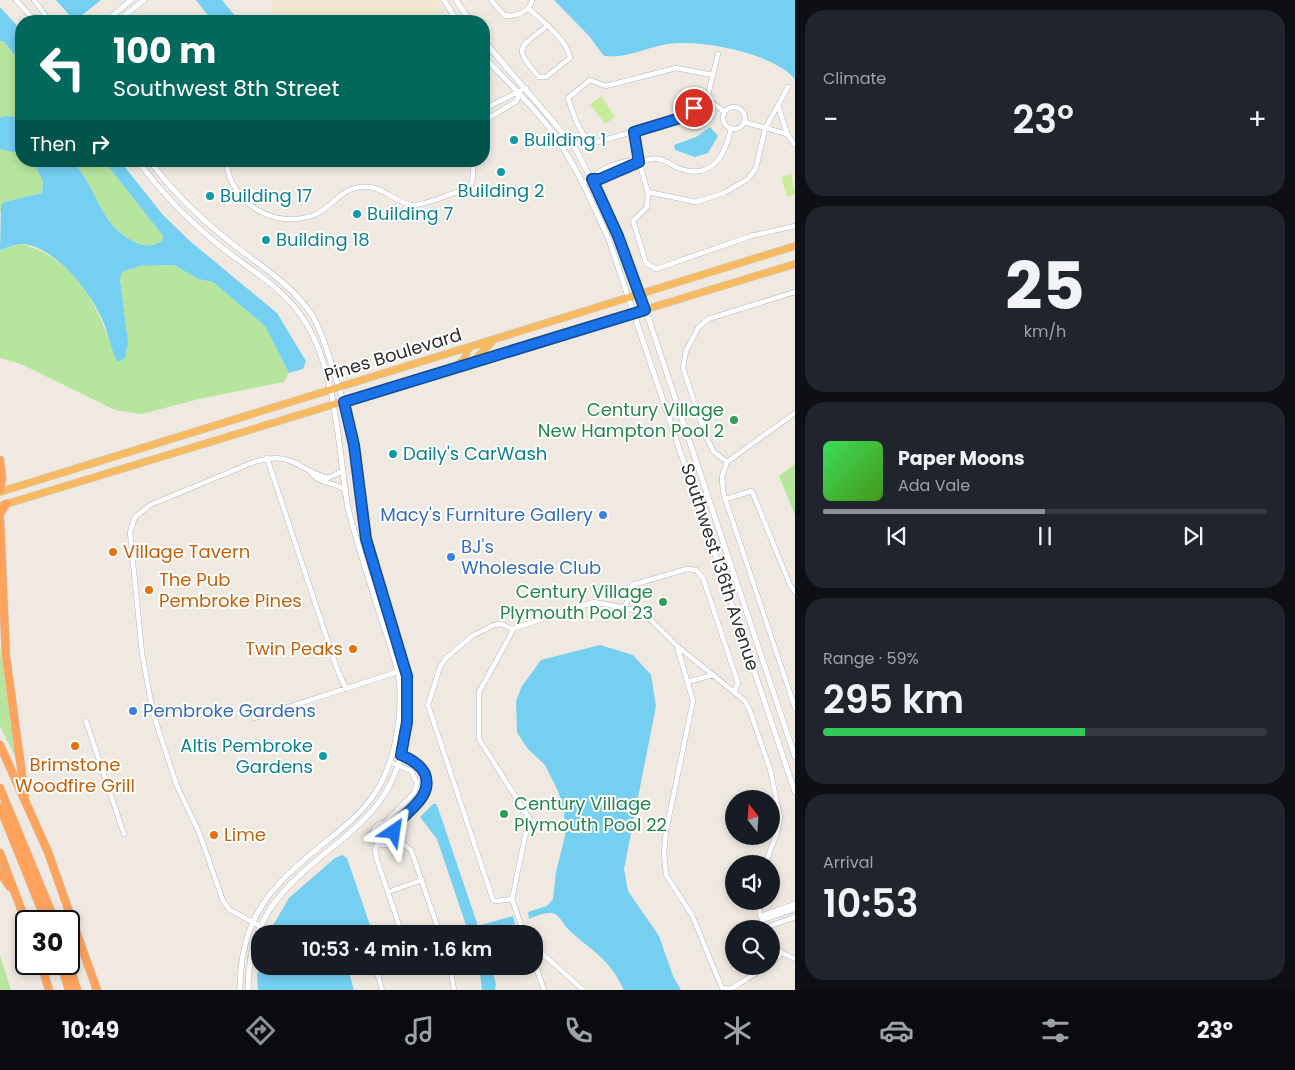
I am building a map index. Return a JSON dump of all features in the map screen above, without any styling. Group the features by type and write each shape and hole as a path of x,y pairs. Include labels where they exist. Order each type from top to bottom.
{"highway":[{"name":"Pines Boulevard","path":"0,490 795,246"},
{"name":"Pines Boulevard","path":"3,505 795,264"},
{"path":"471,364 496,339"},
{"path":"453,369 465,358 469,347"},
{"path":"0,460 2,479 0,490"},
{"path":"0,514 3,505"},
{"path":"0,519 6,656 14,732 24,776 25,797"},
{"path":"0,744 25,797 68,902 97,990"},
{"path":"0,788 50,910"},
{"path":"0,807 42,910"},
{"path":"0,852 22,910"},
{"path":"0,872 17,897"},
{"path":"45,975 50,990"},
{"path":"64,975 69,990"},
{"path":"73,975 77,990"}],"street":[{"path":"17,0 30,15"},
{"path":"33,0 46,15"},
{"path":"113,15 131,0"},
{"path":"125,15 144,0"},
{"path":"444,0 454,15"},
{"path":"456,0 466,15"},
{"path":"491,0 504,15 508,16 517,15 528,8 532,0"},
{"path":"528,8 547,26 569,49 570,58 550,76 539,77 521,57 521,50 523,45 547,26"},
{"name":"Southwest 136th Avenue","path":"490,48 574,146 592,179 618,236 640,295 795,757"},
{"path":"713,75 676,68 606,86 590,80 568,98 579,126 590,142 594,143 634,132 680,118 707,99 713,75 718,54"},
{"name":"Southwest 136th Avenue","path":"490,63 547,125 583,183 609,240 795,792"},
{"path":"648,192 696,202 724,193 755,172 765,129 788,87"},
{"path":"490,106 512,93 519,93 526,88"},
{"path":"490,117 518,101 519,93"},
{"path":"707,99 725,112"},
{"path":"778,105 787,134 795,145"},
{"path":"734,107 741,109 744,115 744,122 740,127 731,128 724,122 725,112 734,107"},
{"path":"744,122 787,134"},
{"path":"583,183 592,179 600,179 654,158 689,171 702,170 713,165 723,156 731,128"},
{"path":"634,132 637,164 648,192 648,207 633,221 646,263 650,267 656,269 751,236 795,226"},
{"path":"592,179 597,173 624,162 634,160 637,164"},
{"path":"624,162 626,168"},
{"path":"610,174 616,175 631,170 637,164"},
{"path":"143,167 180,211 216,244 280,289 294,305 313,337 333,406 348,509 397,672 400,702 390,762 375,792 350,823 291,870 274,887 252,922 241,965 240,990"},
{"path":"155,167 188,204 230,242 265,266 301,299 314,318 344,402 354,445 356,476 366,539 403,662 408,698 407,722 401,755 383,797 370,813 280,893 261,925"},
{"path":"228,167 233,184 252,208 272,217 287,220 308,217 320,212 340,194 353,188 372,187 411,205 463,191 472,183 473,167"},
{"path":"727,462 717,455 708,443 683,368 686,352 696,333 708,319 795,292"},
{"path":"795,413 727,462 722,482 795,707"},
{"path":"258,925 230,910 223,901 199,832 174,777 153,713 144,672 130,532 132,524 141,511 150,505 209,479 266,458 287,458 298,462 310,471 328,478 343,471"},
{"path":"266,458 337,670 346,689"},
{"path":"310,471 315,478 346,488"},
{"path":"346,488 349,479 356,476"},
{"path":"726,499 752,490 790,585 795,592"},
{"path":"625,608 632,585 687,569 696,570 703,578 738,683 734,692"},
{"path":"512,899 497,902 493,900 428,705 440,667 446,658 472,636 494,625 501,624 512,629 594,602 639,611 647,616 677,646 745,701 770,770 776,796 779,824 768,855"},
{"path":"512,629 479,696 479,739 529,818 512,899 521,925"},
{"path":"677,646 694,707 666,831 664,853 666,875 692,915 722,988 730,989 753,975"},
{"path":"254,718 397,672 403,662"},
{"path":"687,682 712,675"},
{"path":"86,721 124,834"},
{"path":"393,753 401,755 421,767 426,785 421,799 393,829"},
{"path":"378,843 374,837 374,828 377,824 386,822 416,788 415,775 398,764 390,762"},
{"path":"378,843 390,844 394,837 393,829 386,822"},
{"path":"394,837 411,850 437,925"},
{"path":"378,843 375,850 399,925"},
{"path":"388,892 422,880"},
{"path":"761,918 795,904"},
{"path":"761,918 795,909"},
{"path":"759,910 761,918"},
{"path":"780,922 795,917"},
{"path":"782,953 795,959"},
{"path":"543,954 583,990"},
{"path":"248,990 251,958"},
{"path":"379,975 382,990"},
{"path":"452,975 454,990"},
{"path":"539,975 544,990"}],"shaded area":[{"path":"270,0 437,0 446,15 275,15"}],"green space":[{"path":"0,41 3,41 15,55 15,117 5,116 0,118"},
{"path":"601,96 615,117 605,124 590,104"},
{"path":"0,149 15,153 15,167 36,167 43,182 42,193 4,202 0,213"},
{"path":"77,167 109,167 163,236 162,241 145,245 133,241 122,234 105,215"},
{"path":"791,174 795,194 787,197 781,177"},
{"path":"21,244 40,251 57,261 83,287 101,320 115,357 128,342 120,279 122,272 140,266 174,265 198,279 213,282 265,326 289,373 284,382 199,399 142,414 115,410 21,364 0,358 0,250"},
{"path":"795,464 795,515 779,476"},
{"path":"0,647 16,758 0,726"},
{"path":"0,955 11,990 0,990"}],"water":[{"path":"56,0 101,0 82,15 69,15"},
{"path":"196,0 222,0 234,15 207,15"},
{"path":"554,0 795,0 795,79 785,70 771,62 754,55 717,46 682,43 668,44 620,56 604,56 589,36"},
{"path":"0,7 15,23 15,55 3,41 0,41"},
{"path":"5,116 15,117 15,153 0,149 0,118"},
{"path":"710,127 718,136 708,153 695,157 675,150 674,145 696,137"},
{"path":"36,167 77,167 105,215 122,234 141,244 151,245 158,243 162,241 163,236 109,167 125,167 163,215 191,242 277,313 306,361 303,369 289,373 265,326 213,282 198,279 174,265 140,266 122,272 120,279 128,342 125,358 118,362 96,308 70,272 47,253 35,247 20,244 0,250 1,206 4,202 42,193 43,182"},
{"path":"600,645 633,655 651,675 656,706 624,869 628,891 659,936 673,976 681,990 624,990 612,969 599,955 568,929 557,915 546,913 529,919 528,912 547,906 553,899 556,872 565,836 564,811 558,791 545,765 527,748 517,732 516,701 522,686 541,660"},
{"path":"433,804 436,804 478,925 466,925 437,839 420,817"},
{"path":"342,855 347,858 370,925 273,925 289,898 335,858"},
{"path":"513,916 515,924 512,925 482,925"},
{"path":"350,975 354,990 258,990 257,976"},
{"path":"480,975 494,975 496,984 495,990 482,990"}],"place":[{"name":"Building 1","path":"514,140"},
{"name":"Building 2","path":"501,172"},
{"name":"Building 17","path":"210,196"},
{"name":"Building 7","path":"357,214"},
{"name":"Building 18","path":"266,240"},
{"name":"Century Village New Hampton Pool 2","path":"734,420"},
{"name":"Daily's CarWash","path":"393,454"},
{"name":"Macy's Furniture Gallery","path":"603,515"},
{"name":"Village Tavern","path":"113,552"},
{"name":"BJ's Wholesale Club","path":"451,557"},
{"name":"The Pub Pembroke Pines","path":"149,590"},
{"name":"Century Village Plymouth Pool 23","path":"663,602"},
{"name":"Twin Peaks","path":"353,649"},
{"name":"Pembroke Gardens","path":"133,711"},
{"name":"Brimstone Woodfire Grill","path":"75,746"},
{"name":"Altis Pembroke Gardens","path":"323,756"},
{"name":"Century Village Plymouth Pool 22","path":"504,814"},
{"name":"Lime","path":"214,835"}],"route":[{"path":"394,832 393,829 397,822 425,793 426,779 421,767 409,758 401,755 407,722 407,676 369,553 356,476 354,445 344,402 645,310 618,236 592,179 600,179 639,162 639,152 634,132 680,118 694,108"}]}
